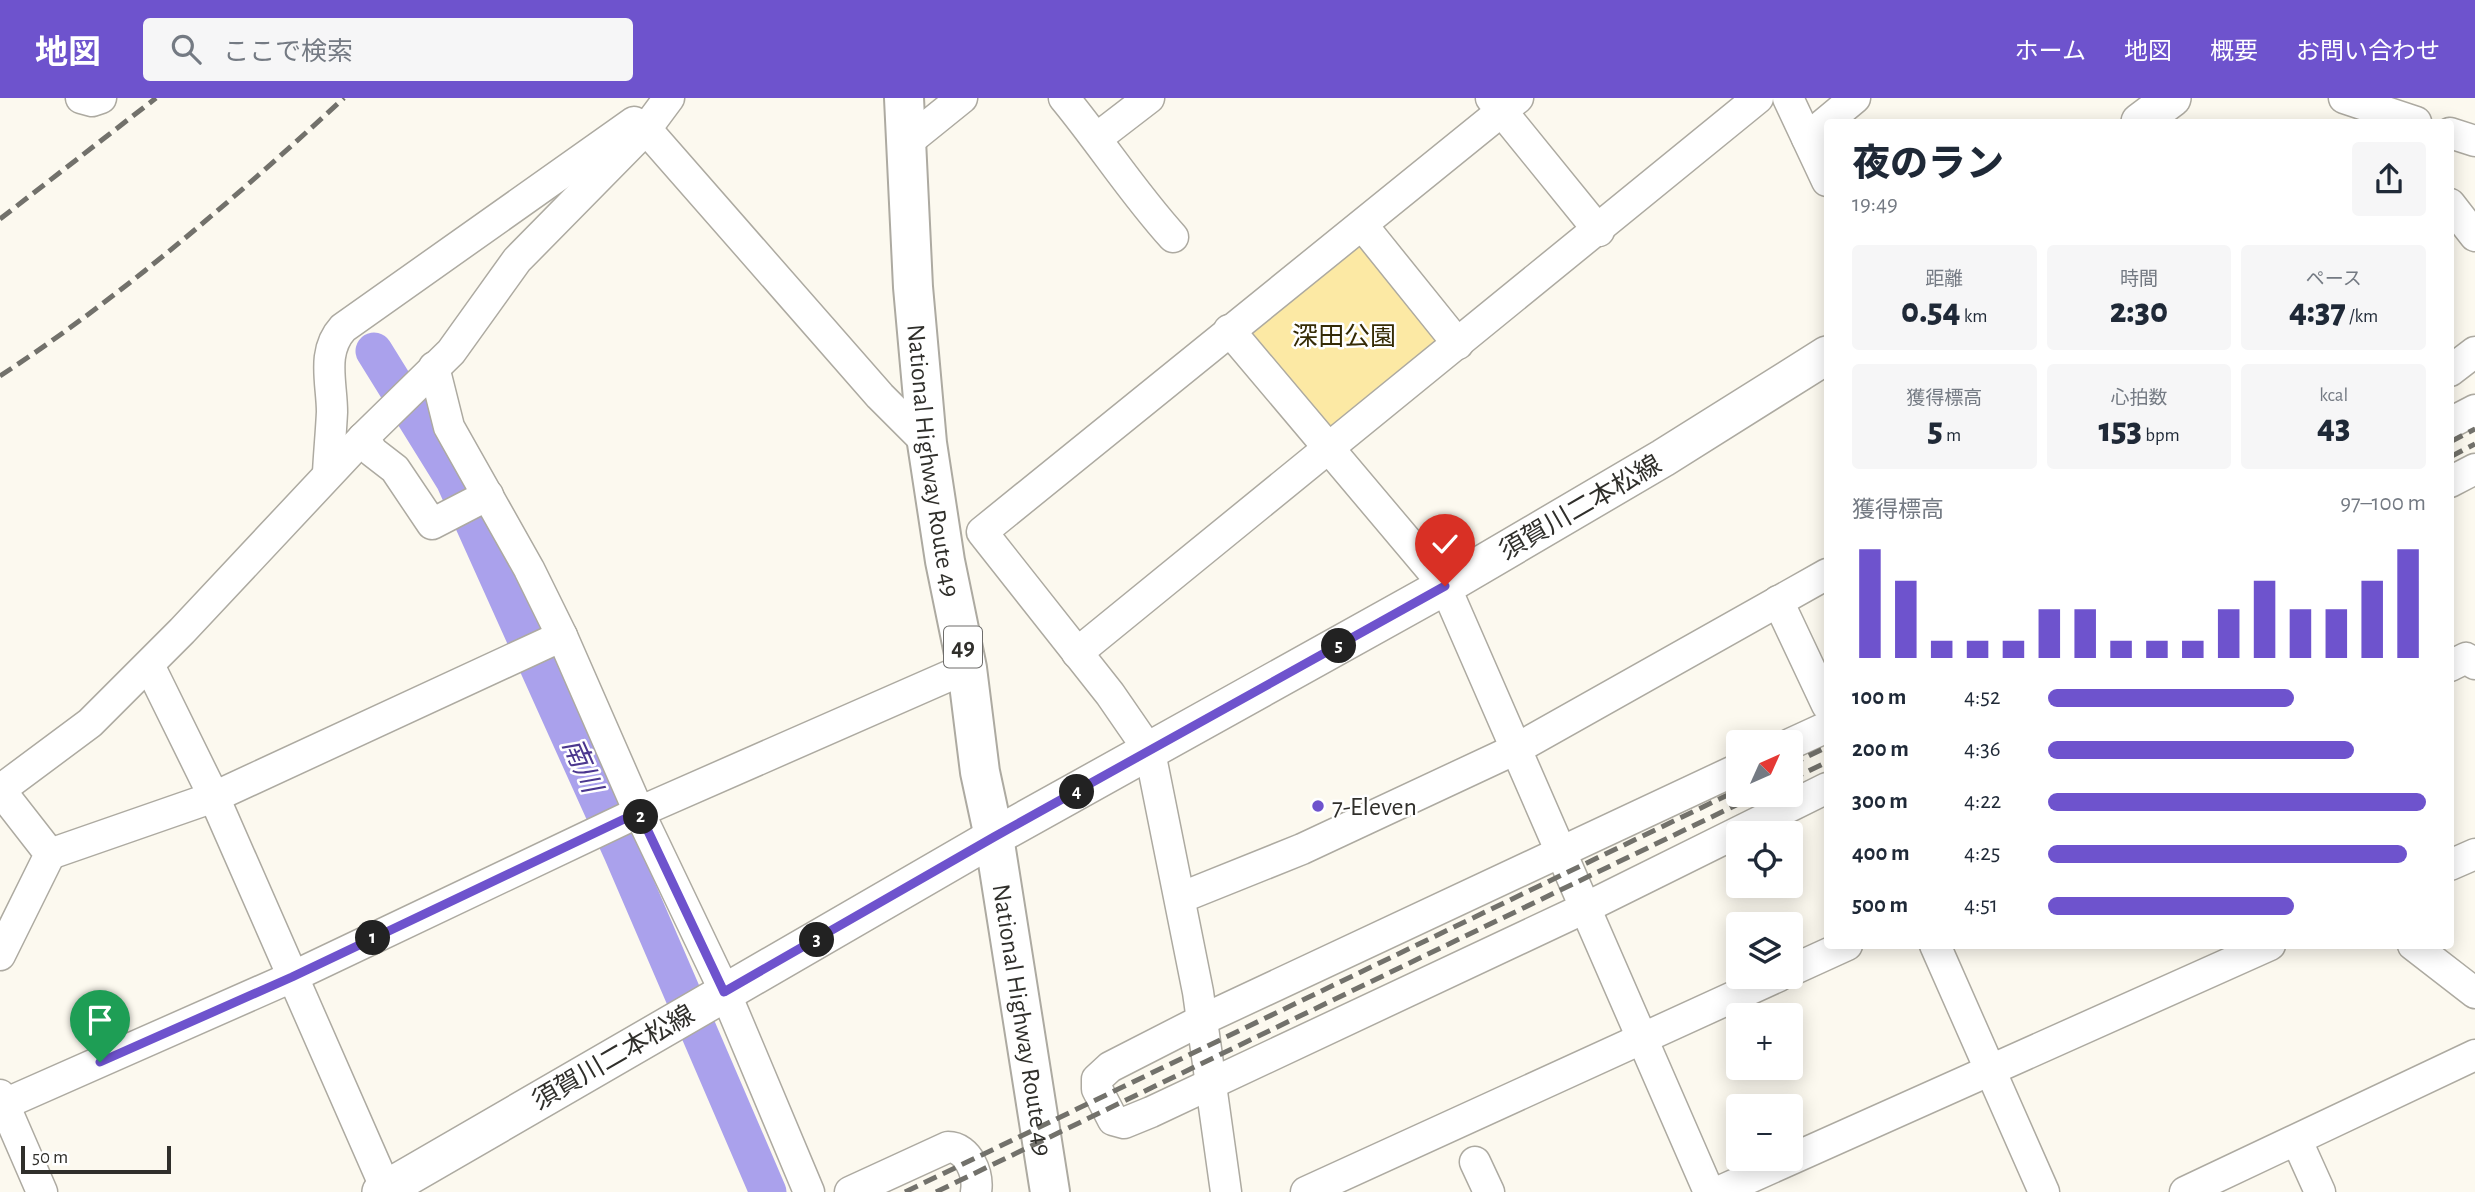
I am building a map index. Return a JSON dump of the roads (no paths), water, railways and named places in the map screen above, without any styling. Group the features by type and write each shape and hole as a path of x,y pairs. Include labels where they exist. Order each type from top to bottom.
{"highway":[{"name":"National Highway Route 49","path":"904,98 913,287 927,443 945,561 967,668 980,772 994,837 1049,1192"}],"main road":[{"path":"2144,119 2172,98"},
{"name":"須賀川二本松線","path":"384,1191 994,837 1445,586 1663,458 1824,357"}],"street":[{"path":"81,98 92,101 101,98"},
{"path":"905,144 962,98"},
{"path":"1064,98 1129,180 1136,197 1173,237"},
{"path":"1097,138 1149,98"},
{"path":"1077,653 1758,98"},
{"path":"1788,98 1824,175"},
{"path":"1830,119 1856,98"},
{"path":"2344,98 2382,116"},
{"path":"1226,1192 1202,1020 1150,752 1077,653 982,533 1229,330 1363,226 1504,103 1598,231"},
{"path":"50,854 0,790 90,723 149,666 328,473 451,352 517,260 656,116"},
{"path":"656,116 880,396 927,443"},
{"path":"328,473 332,410 328,362 334,337 342,328 635,122 656,116"},
{"path":"1807,138 1824,124"},
{"path":"2454,134 2475,141"},
{"path":"2454,209 2475,236"},
{"path":"1363,226 1458,344"},
{"path":"1229,330 1445,586 1709,1192"},
{"path":"2454,368 2475,352"},
{"path":"434,367 449,427 481,498 557,638 634,814 809,1192"},
{"path":"2454,420 2475,410"},
{"path":"362,438 373,452 395,469 432,524 481,498"},
{"path":"2454,480 2475,469"},
{"path":"1180,898 1303,849 1516,749 1824,576"},
{"path":"1778,601 1824,699"},
{"path":"0,955 50,854 214,797 557,638"},
{"path":"2454,664 2466,658 2475,664"},
{"path":"149,666 214,797 384,1191"},
{"path":"42,1192 1,1102 292,977 634,814 967,668"},
{"path":"1803,738 1824,728"},
{"path":"1726,775 1202,1020 1110,1067 1097,1079 1097,1089 1113,1119 1124,1123 1584,908 1824,789"},
{"path":"2454,863 2475,854"},
{"path":"1803,965 1838,949"},
{"path":"1937,949 2044,1192"},
{"path":"1718,1192 2261,949"},
{"path":"2418,949 2475,993"},
{"path":"1306,1192 1751,989"},
{"path":"2185,1192 2475,1055"},
{"path":"2297,1141 2320,1192"},
{"path":"850,1192 948,1147 957,1147 970,1162 978,1184 976,1192"},
{"path":"1475,1162 1489,1192"}],"waterway":[{"name":"南川","path":"374,351 454,480 622,853 768,1192"}],"railway":[{"path":"0,219 156,98"},
{"path":"0,376 135,279 262,172 344,98"},
{"path":"2454,440 2475,429"},
{"path":"2454,455 2475,444"},
{"path":"1803,759 1824,748"},
{"path":"1803,774 1824,763"},
{"path":"905,1192 1726,796"},
{"path":"936,1192 1732,807"}],"place":[{"name":"7-Eleven","path":"1318,806"}],"park label":[{"name":"深田公園","path":"1344,336"}]}
